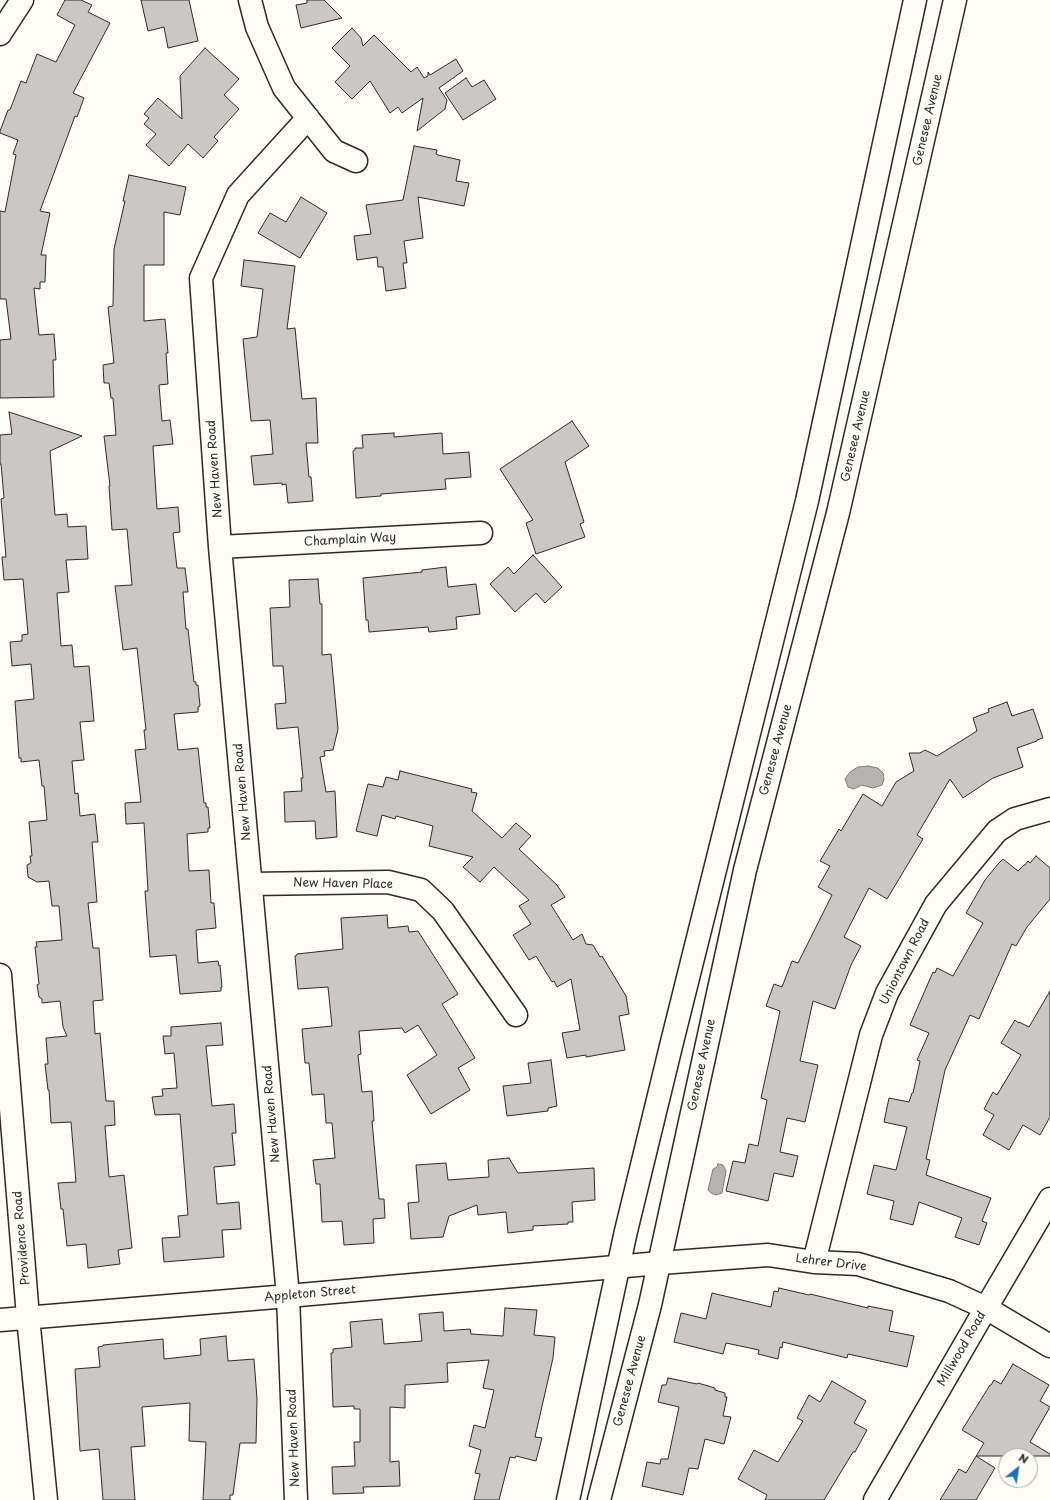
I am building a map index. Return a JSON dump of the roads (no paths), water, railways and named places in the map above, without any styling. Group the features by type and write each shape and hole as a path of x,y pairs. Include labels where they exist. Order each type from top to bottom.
{"street":[{"path":"0,34 22,0"},
{"path":"250,0 257,27 284,88 334,151 356,161"},
{"path":"568,1500 626,1231 808,501 916,0"},
{"name":"Genesee Avenue","path":"599,1500 660,1263 744,870 838,513 955,0"},
{"name":"New Haven Road","path":"296,1500 288,1296 220,547 201,278 238,195 308,118"},
{"name":"Champlain Way","path":"220,547 481,533"},
{"name":"Uniontown Road","path":"814,1262 871,1036 887,993 936,904 997,831 1015,819 1050,810"},
{"name":"New Haven Place","path":"251,884 388,882 421,890 442,911 516,1015"},
{"name":"Providence Road","path":"0,975 28,1317 46,1500"},
{"name":"Millwood Road","path":"874,1500 1050,1200"},
{"name":"Lehrer Drive","path":"619,1266 768,1255 814,1262 858,1264 949,1291 986,1308 1050,1346"},
{"name":"Appleton Street","path":"0,1320 619,1266"}]}
